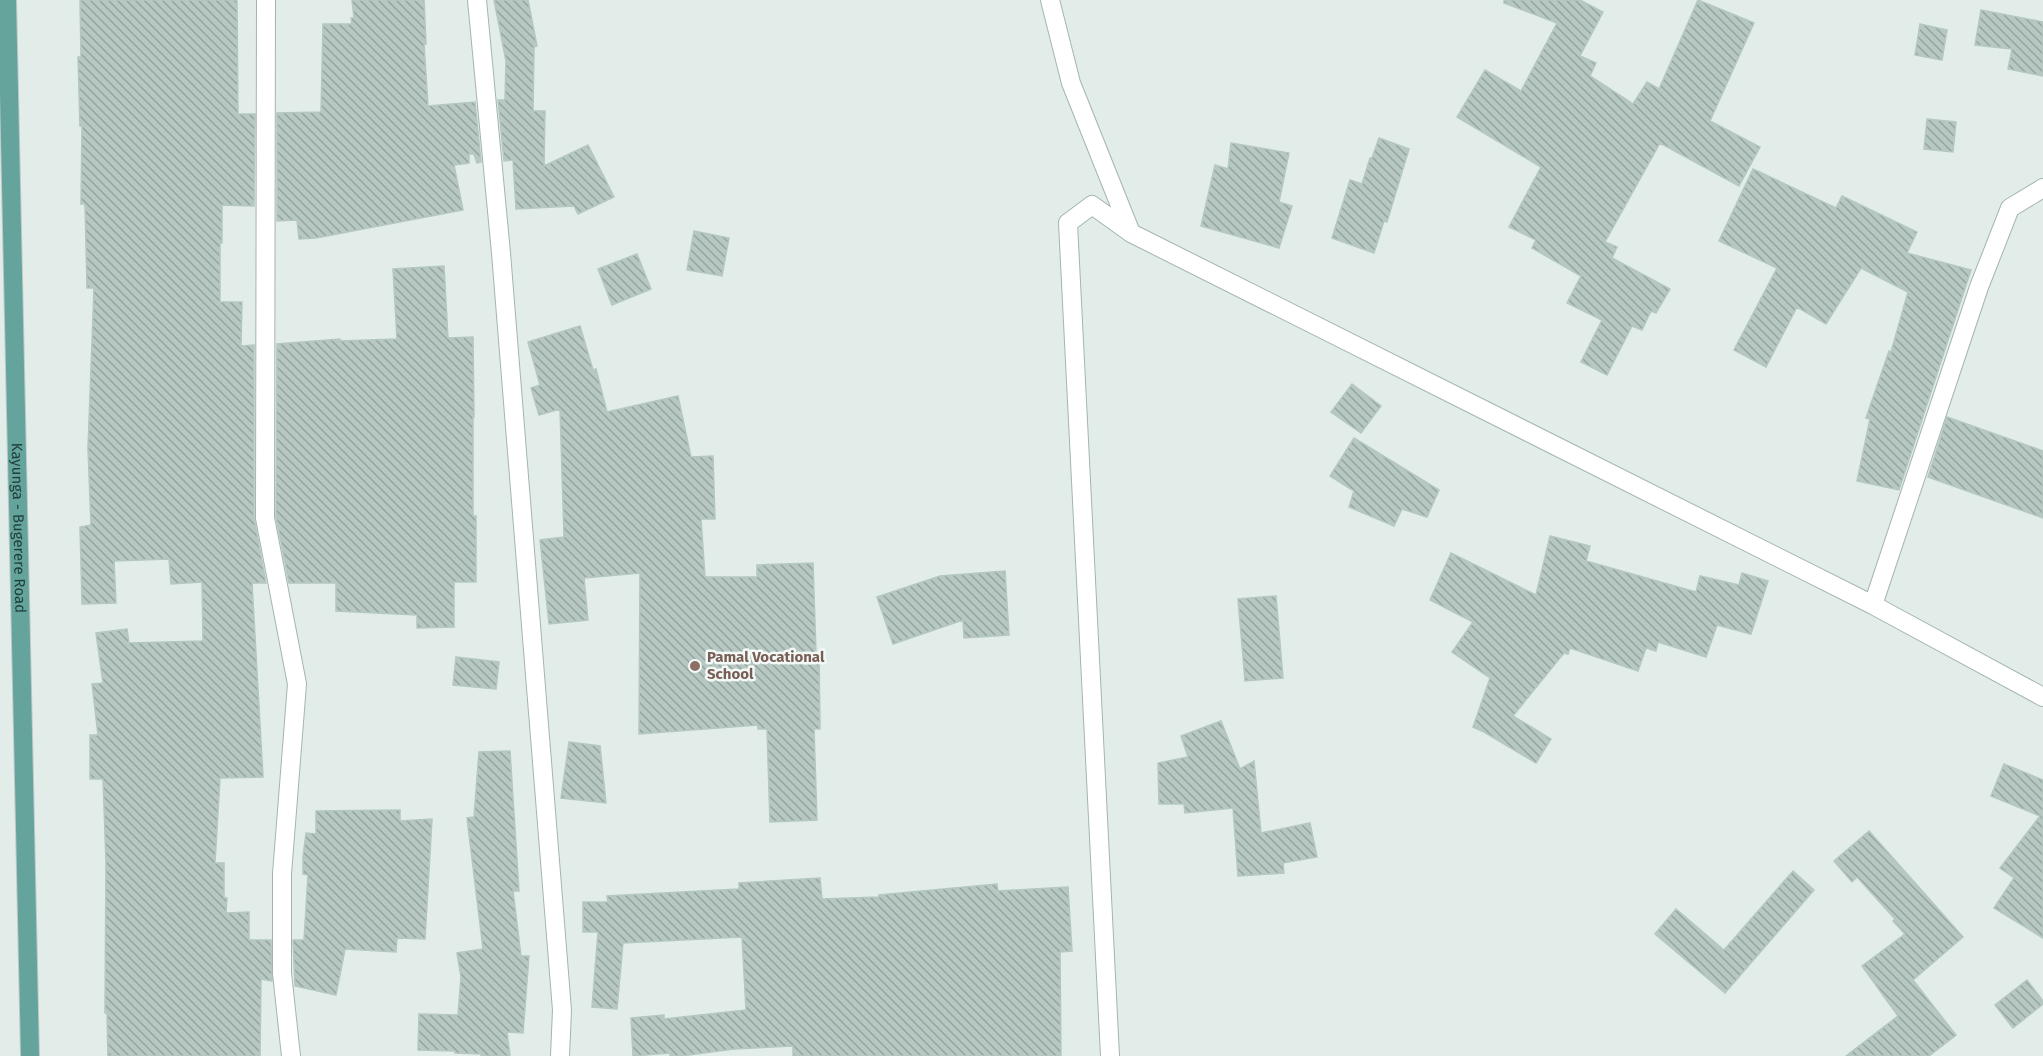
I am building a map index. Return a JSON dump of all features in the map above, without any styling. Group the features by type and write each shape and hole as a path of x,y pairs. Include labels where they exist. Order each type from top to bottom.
{"main road":[{"name":"Kayunga - Bugerere Road","path":"7,0 7,328 30,1056"}],"street":[{"path":"266,0 266,518 297,684 282,873 282,973 291,1056"},
{"path":"477,0 501,253 562,1010 560,1056"},
{"path":"1050,0 1071,83 1131,233"},
{"path":"1873,605 1979,286 2010,208 2043,188"},
{"path":"1110,1056 1068,223 1092,205 1131,233 1873,605 2043,697"}],"building":[{"path":"80,0 237,0 238,114 255,114 254,206 222,205 220,302 242,302 241,346 254,345 254,518 266,583 252,583 263,777 220,778 215,863 224,863 226,913 249,912 249,940 271,940 272,981 261,979 260,1056 108,1056 107,1013 105,1013 106,862 103,779 90,779 90,735 98,735 92,684 103,683 96,633 127,629 129,643 203,641 202,582 171,584 169,559 114,561 116,603 82,604 80,527 91,525 88,448 94,288 87,288 85,204 81,204 82,126 80,126 78,57 81,57"},
{"path":"352,0 424,0 428,106 475,102 481,162 477,163 474,154 469,154 469,163 454,165 463,210 316,238 299,239 297,220 277,221 277,113 321,112 323,24 352,24 351,18 354,18"},
{"path":"494,0 528,0 537,46 534,47 533,111 545,111 544,166 588,145 614,197 578,214 574,206 516,209 513,160 504,161 498,100 505,100 506,61"},
{"path":"1504,0 1580,0 1603,12 1580,56 1596,63 1590,76 1633,104 1647,82 1659,89 1698,0 1754,23 1710,121 1760,147 1739,186 1660,143 1605,242 1617,247 1612,258 1670,289 1656,313 1651,311 1642,330 1632,326 1607,375 1581,362 1602,320 1567,303 1581,276 1532,248 1536,240 1509,227 1541,167 1457,117 1485,70 1521,91 1557,23 1504,3"},
{"path":"1981,10 2043,22 2043,76 2008,69 2012,49 1975,45"},
{"path":"1920,24 1947,30 1942,60 1915,55"},
{"path":"1927,119 1956,122 1953,152 1924,149"},
{"path":"1379,138 1409,149 1387,222 1384,221 1374,253 1332,238 1350,180 1362,184"},
{"path":"1231,143 1289,153 1279,202 1292,206 1279,248 1201,226 1215,165 1228,169"},
{"path":"1753,169 1836,208 1842,196 1917,232 1907,253 1971,270 1899,490 1857,481 1870,419 1866,418 1889,351 1891,352 1908,292 1861,268 1826,324 1797,307 1766,367 1734,350 1777,268 1719,241"},
{"path":"694,231 729,238 722,276 687,270"},
{"path":"637,254 651,289 612,305 598,269"},
{"path":"444,266 448,338 473,337 473,516 476,516 476,582 454,582 454,627 417,628 417,615 336,611 336,583 289,583 276,517 277,344 340,339 340,341 397,339 393,269"},
{"path":"580,326 593,370 596,369 607,412 678,396 691,457 713,456 715,519 701,519 705,577 757,577 757,565 813,563 816,653 819,653 820,729 814,729 817,820 770,822 767,729 758,729 758,725 639,734 640,573 584,578 588,620 549,624 540,540 564,537 560,409 539,415 531,388 540,385 528,342"},
{"path":"1352,384 1381,406 1361,433 1331,412"},
{"path":"1947,417 2043,451 2043,518 1928,477"},
{"path":"1354,438 1439,490 1427,517 1402,509 1394,526 1349,507 1354,491 1330,476"},
{"path":"1550,536 1590,546 1586,561 1696,592 1700,576 1739,585 1742,573 1768,581 1751,634 1717,625 1706,657 1658,642 1656,651 1646,648 1638,671 1570,648 1568,654 1564,653 1513,716 1551,739 1536,763 1473,727 1490,678 1452,652 1473,622 1430,600 1451,553 1536,595"},
{"path":"1005,571 1009,635 964,638 963,620 893,644 877,597 940,576"},
{"path":"1276,596 1283,678 1245,681 1238,599"},
{"path":"456,657 499,662 496,689 453,685"},
{"path":"1221,721 1240,769 1254,761 1261,833 1310,823 1317,857 1283,863 1284,873 1238,876 1233,808 1185,813 1184,804 1159,804 1158,763 1188,757 1181,736"},
{"path":"569,742 600,746 606,803 561,798"},
{"path":"510,751 519,891 513,891 521,956 529,956 523,1033 507,1032 510,1056 481,1056 481,1054 455,1053 455,1051 418,1050 419,1014 458,1015 461,977 457,953 483,949 467,818 474,817 479,752"},
{"path":"2004,764 2043,780 2043,938 1994,908 2014,878 2000,868 2040,816 1991,796"},
{"path":"400,810 400,821 432,819 425,939 397,938 396,952 345,949 336,995 295,986 293,940 304,940 308,875 303,874 303,857 306,833 316,834 316,811"},
{"path":"1869,831 1963,937 1913,980 1956,1035 1929,1056 1846,1056 1898,1016 1862,966 1905,934 1893,921 1895,919 1857,877 1852,882 1834,861"},
{"path":"1793,871 1814,890 1725,993 1655,934 1676,909 1724,950"},
{"path":"820,878 822,899 879,897 879,895 997,884 998,891 1068,887 1072,951 1060,952 1061,1056 793,1056 793,1046 734,1049 681,1056 670,1056 670,1053 633,1056 631,1018 664,1015 664,1019 746,1010 742,937 623,943 617,1009 592,1007 598,932 583,932 583,902 608,902 607,896 739,889 739,883"},
{"path":"2027,980 2043,1004 2013,1028 1995,1005"}],"place":[{"name":"Pamal Vocational School","path":"695,666"}]}
